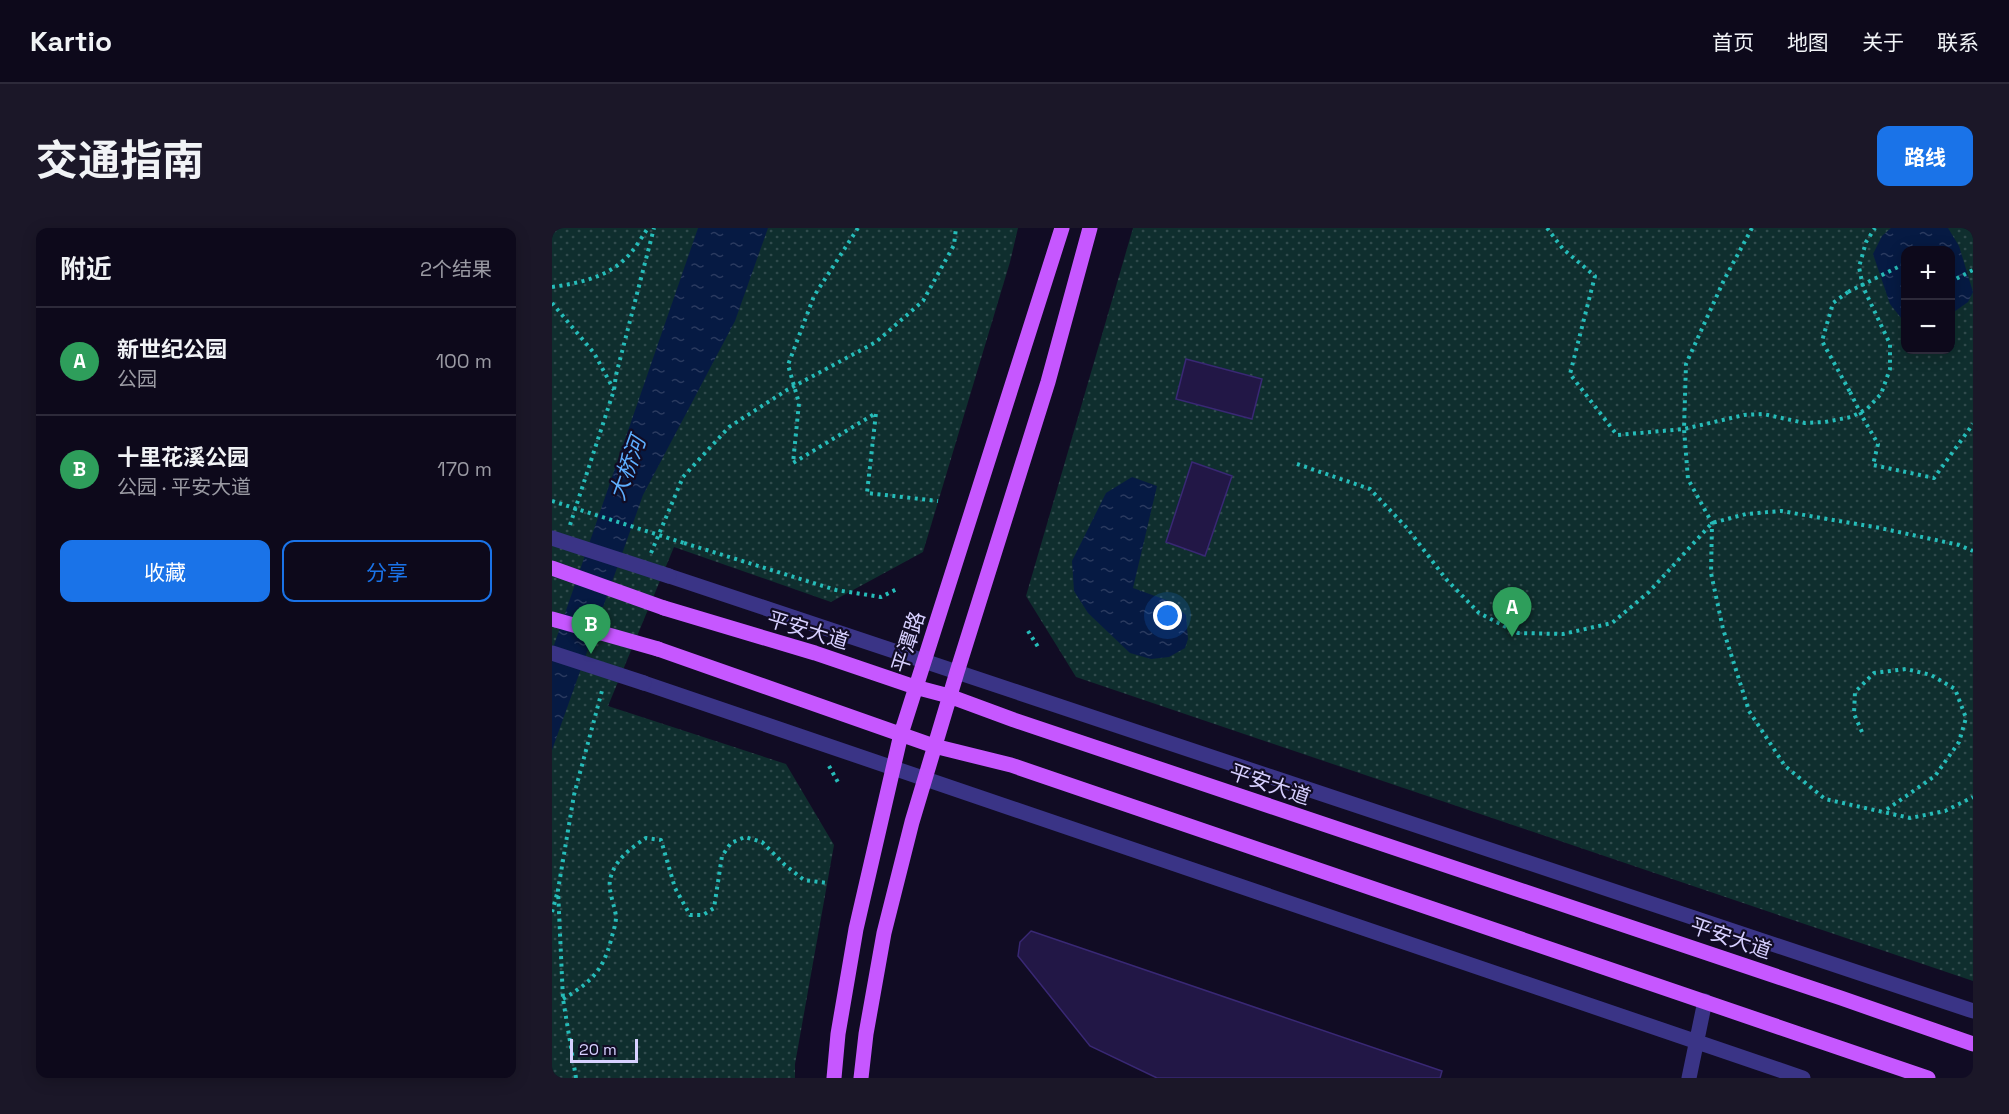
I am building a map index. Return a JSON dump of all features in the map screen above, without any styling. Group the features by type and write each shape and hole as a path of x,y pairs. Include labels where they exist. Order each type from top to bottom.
{"main road":[{"name":"平潭路","path":"834,1078 838,1034 856,929 901,734 1062,228"},
{"path":"861,1078 866,1034 884,933 925,778 1048,382 1090,228"},
{"name":"平安大道","path":"552,568 664,608 950,696 1026,724 1973,1044"},
{"path":"552,619 658,649 934,746 1011,765 1928,1078"}],"street":[{"name":"平安大道","path":"552,538 1973,1011"},
{"path":"552,653 1803,1078"},
{"path":"1689,1078 1705,1001"}],"path":[{"path":"552,287 580,283 608,272 629,256 648,228"},
{"path":"569,528 614,390 654,228"},
{"path":"858,228 814,296 788,365 799,403 793,463 876,413 867,493 938,501"},
{"path":"1547,228 1563,249 1595,276 1570,374 1617,435 1684,429 1744,415 1763,414 1805,423 1825,422 1851,417 1868,409 1881,394 1890,369 1890,344 1863,287 1859,267 1862,254 1875,228"},
{"path":"1752,228 1724,280 1686,364 1684,429 1688,479 1712,523 1711,573 1723,629 1749,711 1785,766 1825,799 1910,818 1945,811 1973,797"},
{"path":"1901,265 1848,292 1833,303 1822,341 1878,444 1873,465 1934,478 1973,424"},
{"path":"1955,279 1973,270"},
{"path":"552,303 594,353 614,390"},
{"path":"1297,464 1370,489 1407,528 1446,579 1479,613 1518,633 1563,634 1612,622 1649,592 1712,523 1746,514 1781,511 1880,528 1972,549"},
{"path":"552,501 836,590 881,597 899,588"},
{"path":"1028,631 1040,650"},
{"path":"1862,732 1854,714 1855,692 1874,673 1906,669 1931,675 1955,689 1966,718 1959,742 1935,776 1882,812"},
{"path":"828,764 839,784"},
{"path":"563,999 584,986 599,970 608,954 616,920 610,880 627,850 646,838 661,840 675,888 690,915 703,915 714,908 722,856 731,843 745,837 762,842 804,880 827,883"},
{"path":"552,912 558,890"}],"green space":[{"path":"552,228 1018,228 1010,262 923,552 831,602 674,547 608,706 786,764 834,845 795,1064 795,1078 552,1078"},
{"path":"1133,228 1973,228 1973,981 1076,677 1026,596"}],"water":[{"name":"大桥河","path":"698,228 768,228 735,321 643,495 552,750 552,651"},
{"path":"1891,228 1948,228 1959,246 1973,292 1968,302 1955,311 1955,246 1901,246 1901,318 1890,304 1873,254 1882,236"},
{"path":"1132,477 1157,486 1133,588 1169,601 1186,615 1188,639 1185,648 1169,657 1151,659 1130,653 1088,613 1074,591 1072,561 1106,493"}],"building":[{"path":"1186,359 1262,379 1252,419 1176,399"},
{"path":"1192,462 1232,476 1205,556 1166,542"},
{"path":"1031,931 1442,1071 1440,1078 1157,1078 1090,1046 1018,956 1020,942"}],"place":[{"name":"新世纪公园","path":"1512,637"},
{"name":"十里花溪公园","path":"591,654"}]}
